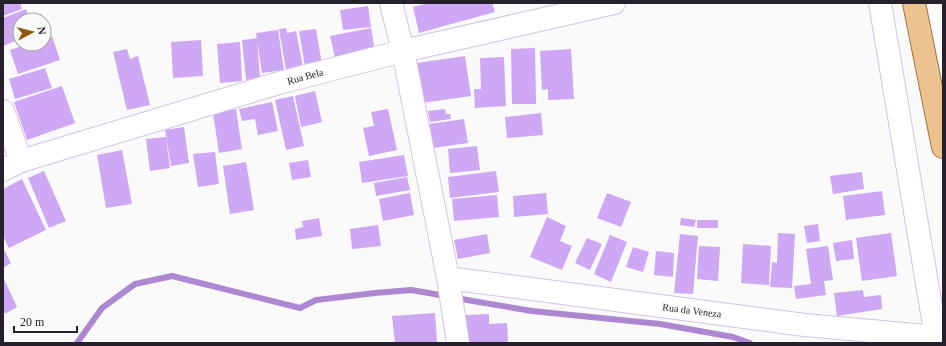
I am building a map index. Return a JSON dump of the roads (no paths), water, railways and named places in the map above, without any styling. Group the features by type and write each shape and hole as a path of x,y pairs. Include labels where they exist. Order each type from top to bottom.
{"main road":[{"path":"914,3 943,146"}],"street":[{"path":"391,3 403,51 449,280 458,343"},
{"name":"Rua Bela","path":"12,166 279,83 403,51 614,3"},
{"path":"880,3 937,340"},
{"path":"3,111 12,166"},
{"name":"Rua da Veneza","path":"449,280 937,340"}],"waterway":[{"path":"77,343 102,308 135,284 172,276 300,308 316,300 411,290 446,296"},
{"path":"455,298 532,311 660,324 733,337 750,343"}]}
